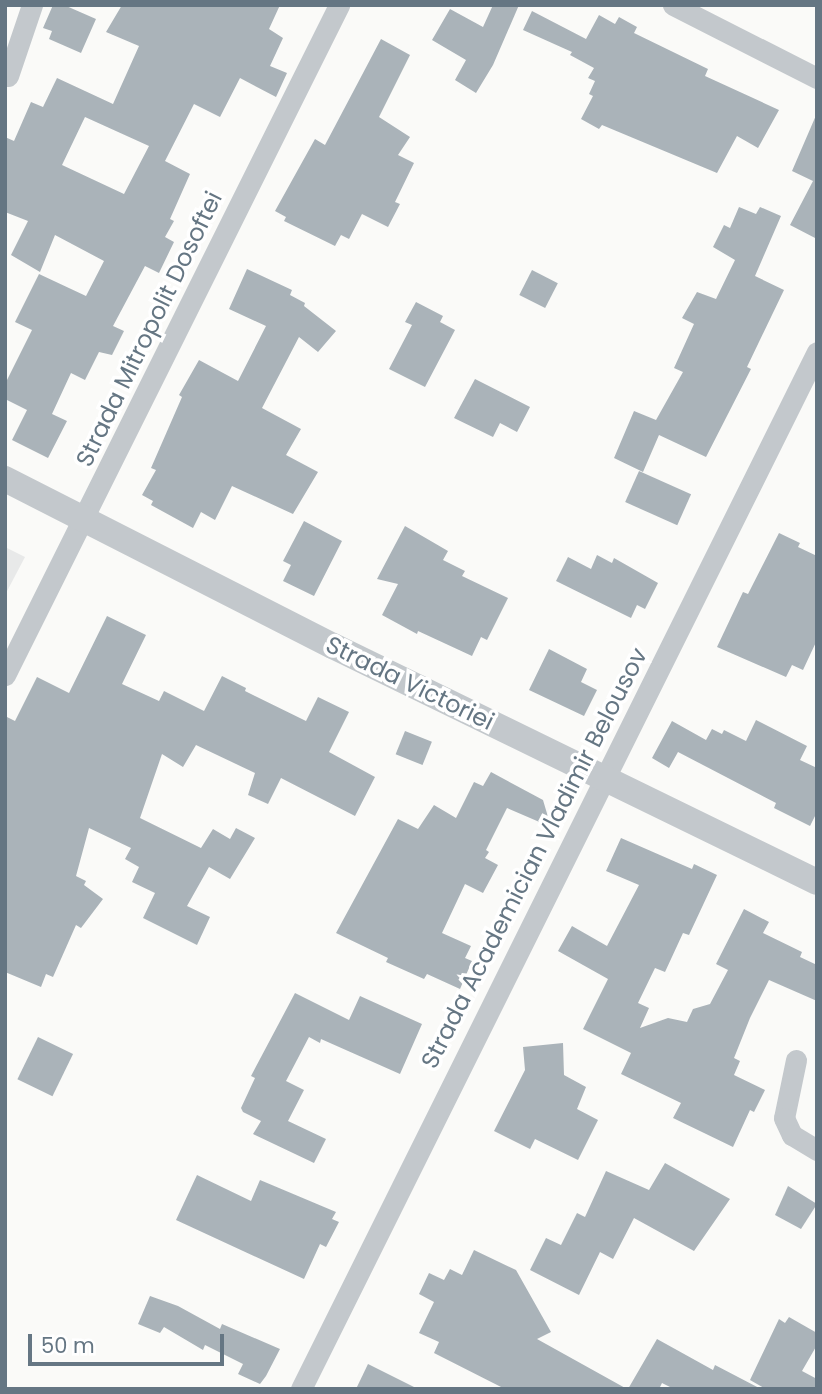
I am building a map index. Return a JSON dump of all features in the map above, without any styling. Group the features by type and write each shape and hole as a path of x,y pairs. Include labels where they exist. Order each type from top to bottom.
{"street":[{"path":"8,76 32,5"},
{"name":"Strada Mitropolit Dosoftei","path":"5,675 339,5"},
{"path":"673,5 817,78"},
{"name":"Strada Academician Vladimir Belousov","path":"301,1389 817,352"},
{"name":"Strada Victoriei","path":"5,479 333,646 817,882"},
{"path":"796,1060 784,1118 792,1135 817,1150"}],"shaded area":[{"path":"5,547 25,557 5,595"}],"building":[{"path":"53,5 64,5 96,19 81,53 49,39 52,31 43,28"},
{"path":"122,5 280,5 269,29 283,38 270,66 287,73 276,97 240,78 220,117 194,104 165,161 190,174 170,219 174,221 165,237 174,242 159,273 145,266 113,326 124,331 112,355 99,352 85,380 71,373 52,414 67,421 48,458 12,440 27,410 5,399 5,384 32,330 15,322 39,274 86,296 104,261 55,235 40,272 11,255 28,221 5,212 5,137 14,141 31,102 43,107 57,78 113,104 139,46 106,32","holes":["85,117 149,146 124,194 62,165"]},
{"path":"493,5 519,5 493,65 476,93 455,80 466,60 432,40 450,9 483,27"},
{"path":"532,11 586,39 599,15 615,24 619,17 637,27 634,33 708,69 705,76 779,110 758,148 737,136 717,173 602,125 599,129 581,119 593,96 589,94 595,81 588,78 594,68 570,55 572,52 523,30"},
{"path":"381,39 410,55 379,117 410,137 398,155 414,163 395,202 400,204 388,227 362,214 349,239 341,235 335,246 284,221 286,217 275,211 315,139 325,145"},
{"path":"817,113 817,239 790,225 813,181 792,171"},
{"path":"739,207 756,214 760,207 781,216 755,276 784,290 747,367 751,369 706,457 659,435 643,472 614,458 634,411 656,420 683,372 674,368 694,324 682,318 697,292 716,299 735,260 713,247 724,225 730,228"},
{"path":"247,269 292,290 290,295 305,303 304,306 336,331 318,352 299,337 262,408 301,429 286,455 318,472 293,514 232,486 215,520 201,512 193,528 151,505 153,501 142,495 156,470 151,468 182,397 179,395 199,360 238,381 266,326 229,309"},
{"path":"532,270 558,283 545,308 519,295"},
{"path":"416,302 443,316 440,322 455,330 425,387 389,369 412,325 405,322"},
{"path":"475,379 530,407 517,432 500,423 493,437 454,418"},
{"path":"639,471 691,494 677,525 625,502"},
{"path":"304,521 342,541 314,596 283,581 291,565 283,561"},
{"path":"405,526 448,551 443,560 465,571 462,576 508,598 487,640 481,637 472,656 418,631 417,634 382,615 398,584 377,579"},
{"path":"779,533 800,543 798,547 817,556 817,640 803,670 792,665 786,677 717,647 743,592 748,594"},
{"path":"597,555 612,563 614,558 658,583 645,609 637,605 631,618 556,581 568,557 591,569"},
{"path":"107,616 146,635 122,684 159,701 164,691 204,711 222,676 246,688 245,691 306,721 318,697 349,712 329,752 375,777 355,816 281,778 268,804 248,795 255,773 196,745 183,767 162,754 140,818 201,848 213,829 230,839 236,828 255,838 230,879 209,867 187,906 210,917 197,945 143,918 155,893 132,882 139,867 125,859 131,848 89,828 76,876 86,881 84,885 103,899 81,928 76,925 53,977 46,974 41,987 5,972 5,716 15,721 37,677 69,693"},
{"path":"549,649 587,669 581,682 597,690 584,716 529,690"},
{"path":"756,720 807,746 800,760 817,768 817,812 810,826 774,808 776,803 678,752 669,768 652,758 672,721 706,740 712,729 722,734 724,730 746,741"},
{"path":"405,731 432,742 423,765 396,754"},
{"path":"491,772 543,800 551,827 507,808 486,850 489,852 485,858 498,865 483,893 465,884 442,933 471,946 465,958 472,961 460,989 427,974 424,979 386,962 388,958 336,933 398,819 418,829 434,805 456,818 474,782 483,786"},
{"path":"621,838 692,869 694,864 717,875 689,935 683,933 665,972 655,968 638,1003 649,1008 640,1028 668,1018 687,1022 693,1009 710,1004 728,970 716,964 744,909 769,922 763,933 802,952 800,957 817,965 817,1001 769,980 750,1018 734,1058 740,1061 734,1075 765,1090 754,1112 750,1110 733,1147 673,1118 681,1103 621,1074 631,1053 583,1029 608,979 558,951 572,926 607,946 639,885 606,871"},
{"path":"295,993 349,1020 360,996 422,1024 400,1074 321,1039 320,1043 309,1037 286,1081 304,1090 288,1121 326,1139 314,1163 253,1134 261,1121 243,1112 241,1108 255,1078 251,1076"},
{"path":"38,1037 73,1054 52,1096 17,1079"},
{"path":"563,1043 564,1075 586,1087 577,1109 598,1120 578,1160 535,1139 530,1149 494,1131 525,1070 523,1047"},
{"path":"665,1163 730,1199 694,1251 634,1218 613,1259 600,1252 579,1295 530,1270 546,1238 561,1245 577,1213 585,1217 606,1171 649,1190"},
{"path":"197,1175 251,1201 260,1180 336,1212 332,1219 339,1222 326,1247 320,1244 304,1279 176,1220"},
{"path":"788,1186 817,1204 801,1229 775,1215"},
{"path":"474,1250 516,1270 551,1332 537,1339 627,1389 505,1389 434,1353 439,1342 419,1333 434,1302 419,1294 429,1273 444,1280 450,1269 462,1275"},
{"path":"150,1296 178,1306 220,1329 222,1324 280,1349 266,1376 260,1384 238,1374 243,1364 205,1345 203,1350 164,1327 160,1333 138,1324"},
{"path":"789,1317 817,1333 817,1345 802,1371 817,1379 817,1389 766,1389 750,1380 779,1319 785,1323"},
{"path":"657,1339 713,1370 715,1365 761,1389 674,1389 662,1383 659,1389 628,1389"},
{"path":"368,1364 418,1389 356,1389"}]}
